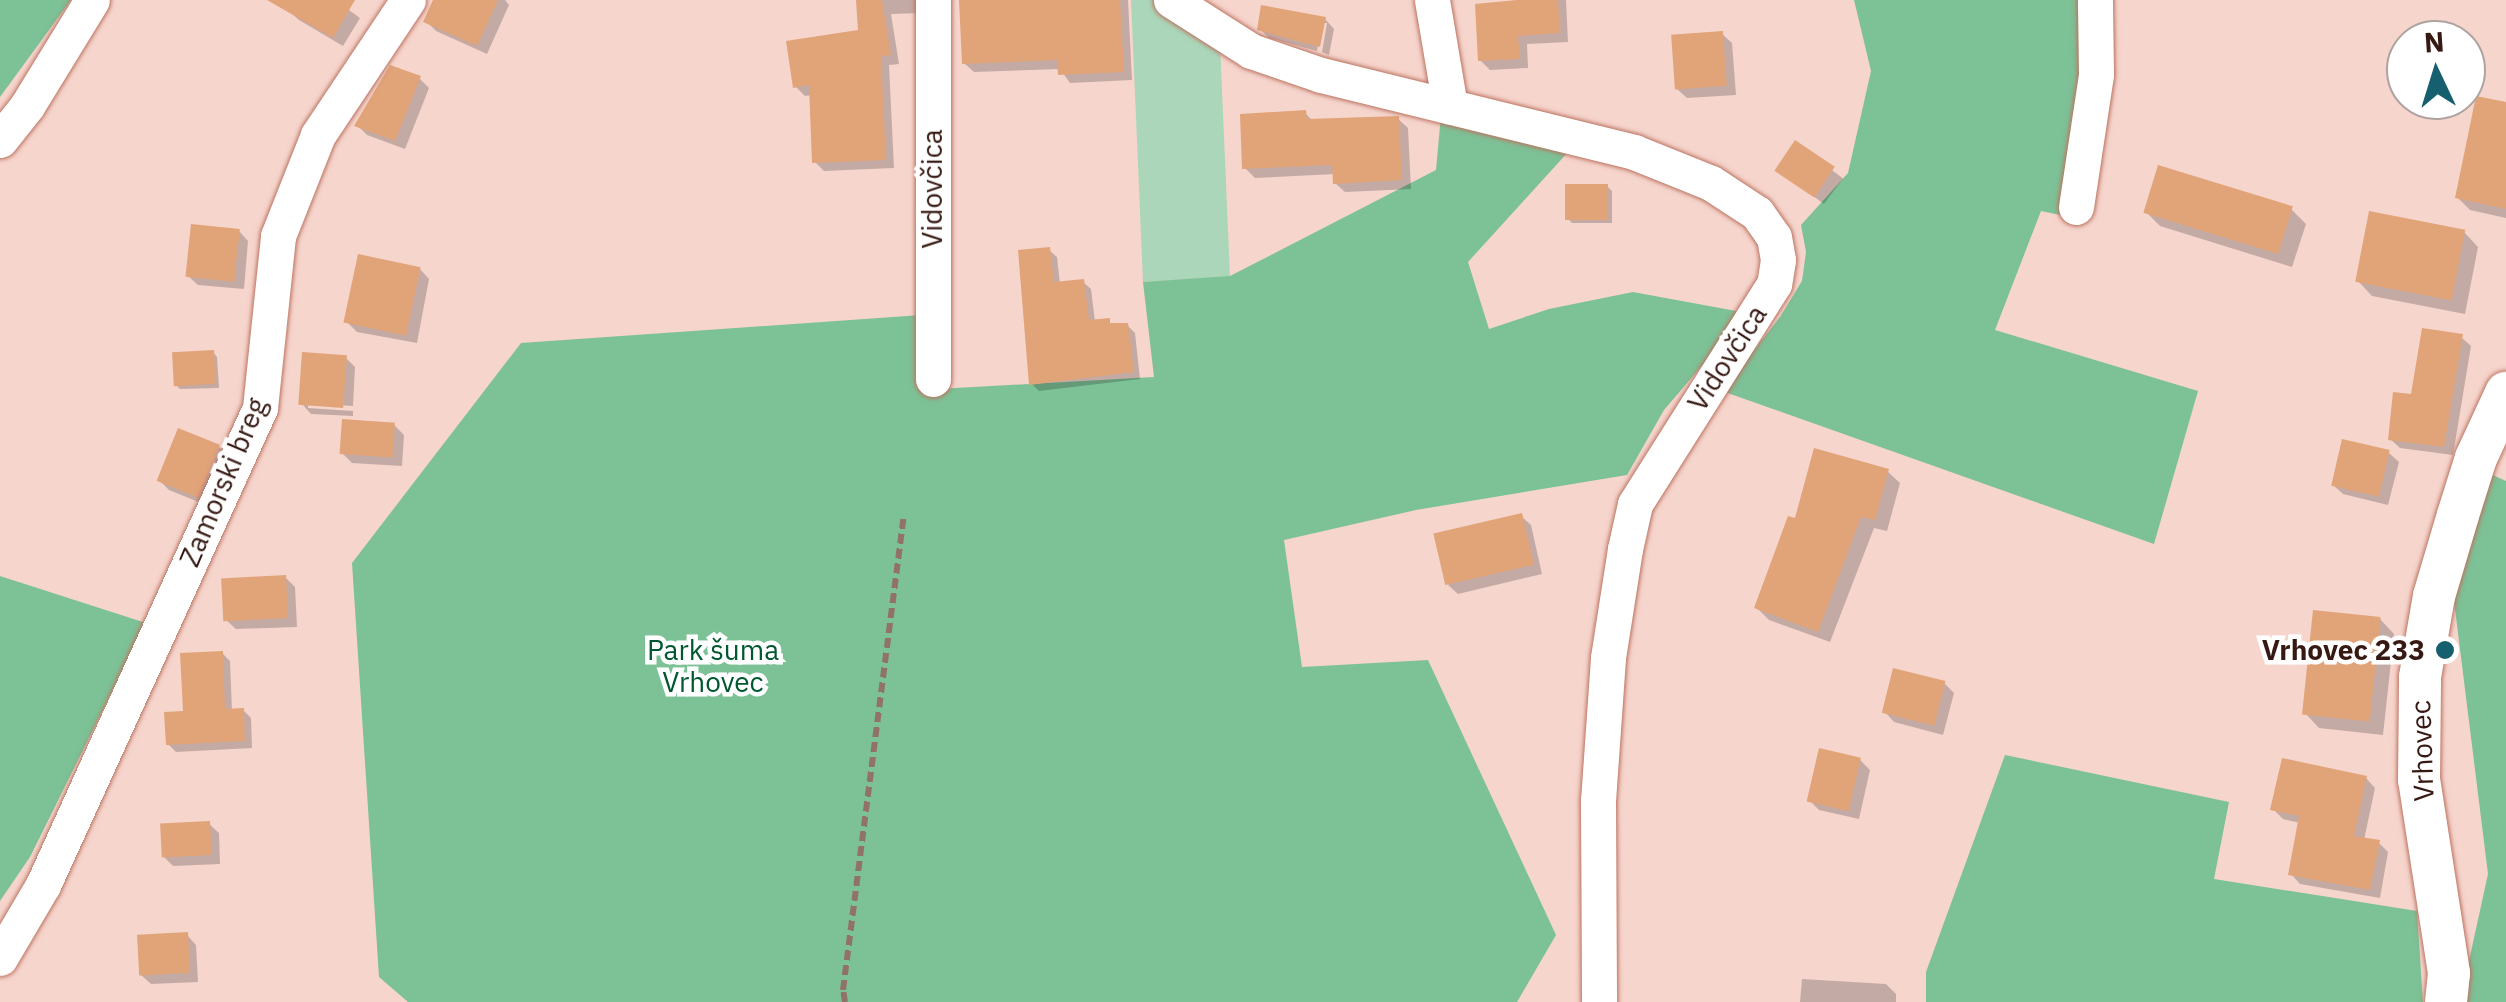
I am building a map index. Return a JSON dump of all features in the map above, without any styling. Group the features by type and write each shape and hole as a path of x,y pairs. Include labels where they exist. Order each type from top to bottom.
{"street":[{"path":"0,140 27,106 92,0"},
{"name":"Zamorski breg","path":"0,958 42,885 260,408 278,236 318,135 408,0"},
{"name":"Vidovčica","path":"933,0 933,379"},
{"name":"Vidovčica","path":"1171,0 1251,52 1320,76 1634,152 1711,183 1758,212 1774,237 1778,260 1774,284 1635,504 1608,658 1600,764 1599,1002"},
{"path":"1432,0 1450,106"},
{"path":"2076,207 2096,74 2095,0"},
{"name":"Vrhovec","path":"2446,1002 2449,973 2419,780 2420,677 2434,596 2458,515 2476,458 2506,392"}],"path":[{"path":"845,1002 842,990 903,519"}],"green space":[{"path":"0,0 71,0 0,97"},
{"path":"1131,0 1153,0 1220,43 1230,277 1143,282"},
{"path":"1854,0 2078,0 2082,26 2077,106 2060,215 2041,211 1995,330 2198,391 2154,544 1722,391 1780,317 1802,281 1806,252 1801,225 1848,173 1871,71"},
{"name":"Park šuma Vrhovec","path":"1441,115 1569,151 1468,262 1489,329 1549,309 1633,292 1747,313 1664,410 1627,475 1416,510 1284,540 1302,667 1428,660 1556,935 1517,1002 408,1002 379,977 352,563 521,343 921,315 919,390 1154,377 1143,282 1230,276 1436,170"},
{"path":"2484,471 2506,481 2506,1002 2460,1002 2488,874 2453,593"},
{"path":"0,576 146,623 30,857 0,901"},
{"path":"2005,755 2229,802 2214,879 2417,911 2423,1002 1926,1002 1926,972"}],"building":[{"path":"267,0 355,0 333,38"},
{"path":"433,0 498,0 477,46 423,22"},
{"path":"856,0 882,0 891,55 881,56 886,160 812,163 809,85 793,88 786,41 858,30"},
{"path":"959,0 1120,0 1124,72 1058,75 1057,60 962,64"},
{"path":"1558,0 1560,33 1518,36 1520,59 1478,61 1475,4"},
{"path":"1261,5 1326,17 1320,47 1257,30"},
{"path":"1723,31 1727,86 1675,89 1671,35"},
{"path":"390,65 421,76 395,141 354,126"},
{"path":"2486,98 2506,102 2506,209 2455,198 2471,120 2486,120"},
{"path":"1306,110 1307,119 1399,116 1402,180 1333,184 1332,165 1242,169 1240,114"},
{"path":"1795,140 1835,167 1814,198 1774,171"},
{"path":"2158,165 2293,206 2278,254 2143,213"},
{"path":"1565,184 1608,184 1608,220 1565,220"},
{"path":"2369,211 2465,230 2451,300 2355,282"},
{"path":"191,224 240,229 234,282 185,277"},
{"path":"1050,247 1054,282 1084,279 1089,320 1110,318 1110,323 1128,323 1134,372 1029,385 1018,250"},
{"path":"358,254 421,267 406,336 343,322"},
{"path":"2422,328 2463,334 2444,447 2388,440 2393,392 2411,394"},
{"path":"214,350 216,384 174,386 172,352"},
{"path":"302,352 347,355 343,408 298,405"},
{"path":"342,419 395,423 392,458 340,454"},
{"path":"178,428 220,445 198,498 157,481"},
{"path":"2342,439 2390,450 2379,497 2331,486"},
{"path":"1814,448 1889,469 1875,520 1861,517 1818,632 1754,608 1788,516 1795,518"},
{"path":"1522,513 1534,565 1445,585 1433,533"},
{"path":"286,575 288,618 223,621 221,578"},
{"path":"2313,610 2381,617 2370,722 2302,714"},
{"path":"223,651 225,709 244,708 245,741 166,745 164,712 183,711 180,653"},
{"path":"1893,668 1945,681 1934,726 1882,713"},
{"path":"1819,748 1861,758 1849,811 1807,802"},
{"path":"2282,758 2367,776 2354,836 2380,840 2370,890 2288,875 2299,816 2270,810"},
{"path":"210,821 212,855 162,858 160,824"},
{"path":"188,932 190,973 139,976 137,935"}],"place":[{"name":"Vrhovec 233","path":"2445,650"}]}
